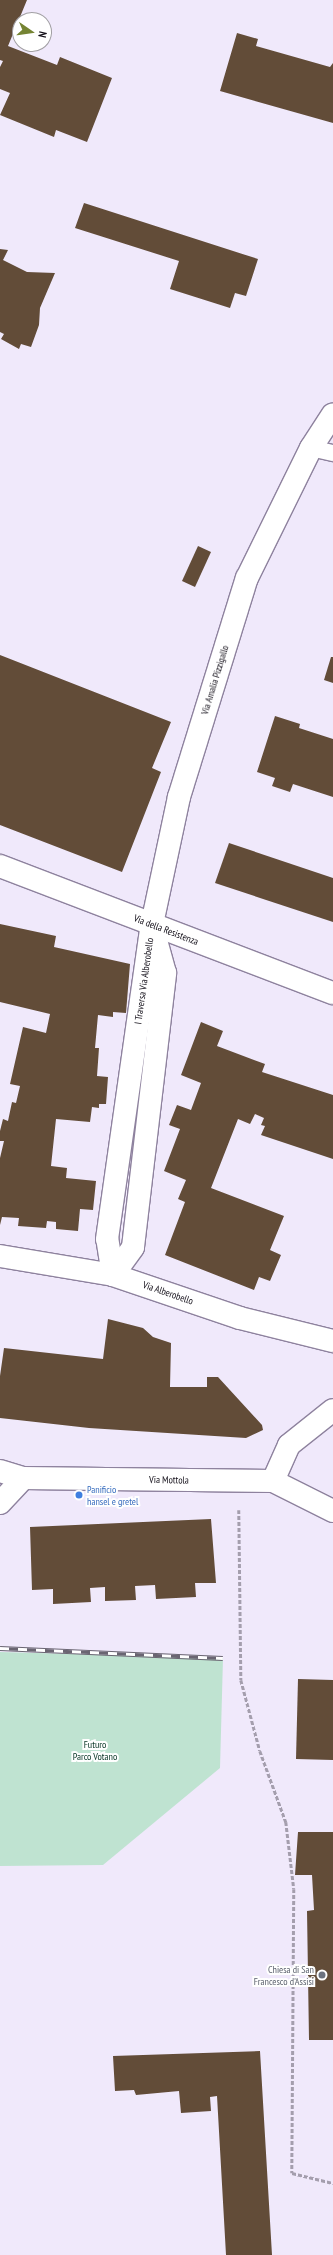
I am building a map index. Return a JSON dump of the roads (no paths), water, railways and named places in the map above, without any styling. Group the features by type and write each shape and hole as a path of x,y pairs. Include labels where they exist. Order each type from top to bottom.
{"street":[{"name":"Via Amalia Pizzigallo","path":"152,924 179,797 247,578 311,448 333,414"},
{"name":"Via della Resistenza","path":"0,866 333,993"},
{"name":"I Traversa Via Alberobello","path":"113,1275 107,1239 152,924"},
{"name":"Via Alberobello","path":"0,1256 113,1275 240,1318 333,1341"},
{"path":"272,1481 289,1445 333,1410"},
{"name":"Via Mottola","path":"0,1471 23,1478 272,1481 333,1511"},
{"path":"0,1503 23,1478"}],"lane":[{"path":"311,448 333,453"}],"railway":[{"path":"0,1648 223,1658"}],"place":[{"name":"Panificio hansel e gretel","path":"79,1495"},
{"name":"Chiesa di San Francesco d'Assisi","path":"322,1975"}],"park label":[{"name":"Futuro Parco Votano","path":"95,1750"}]}
